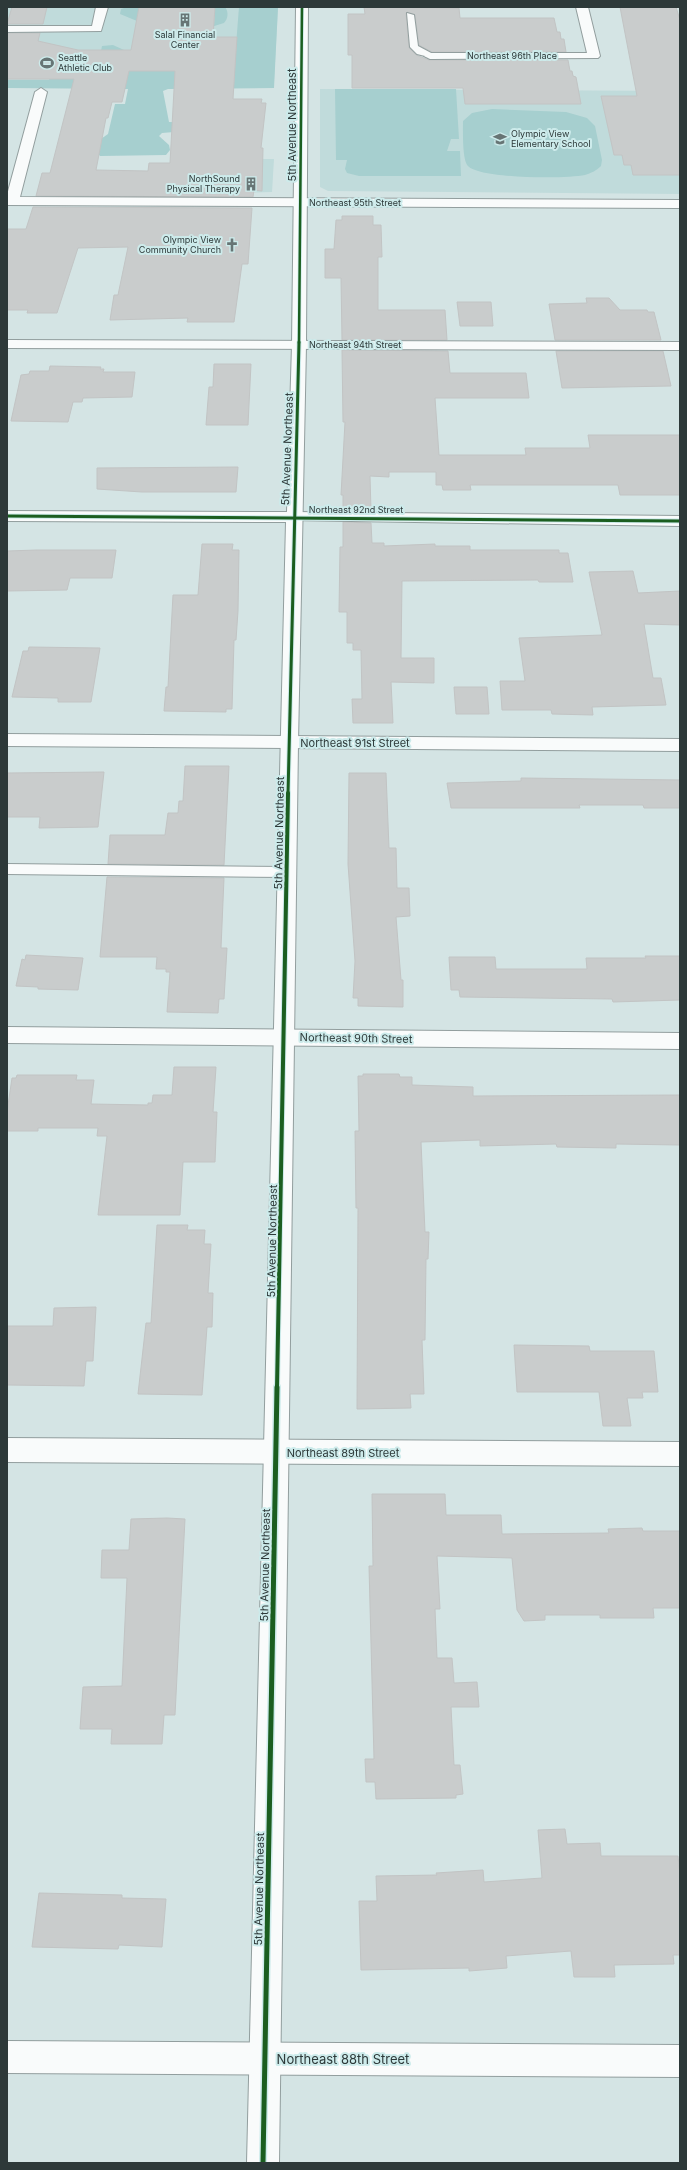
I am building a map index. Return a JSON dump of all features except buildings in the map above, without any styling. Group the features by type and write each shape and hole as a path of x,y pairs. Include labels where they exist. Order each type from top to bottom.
{"street":[{"path":"7,29 98,29 102,7"},
{"name":"5th Avenue Northeast","path":"263,2163 285,1037 289,743 299,345 302,7"},
{"name":"Northeast 96th Place","path":"430,56 594,56 582,7"},
{"path":"9,201 41,92"},
{"name":"Northeast 95th Street","path":"9,201 680,204"},
{"name":"Northeast 94th Street","path":"7,344 680,346"},
{"name":"Northeast 92nd Street","path":"7,516 680,521"},
{"name":"Northeast 91st Street","path":"7,740 680,745"},
{"name":"Northeast 90th Street","path":"7,1035 680,1041"},
{"name":"Northeast 89th Street","path":"7,1450 680,1454"},
{"name":"Northeast 88th Street","path":"7,2056 680,2061"}],"lane":[{"path":"410,15 414,47 420,52 430,56"},
{"path":"7,869 288,872"}],"shaded area":[{"path":"7,7 278,7 274,81 7,81"},
{"path":"127,7 139,7 137,21 120,14 121,9"},
{"path":"215,7 225,7 227,17 224,23 211,27 214,25"},
{"path":"239,7 278,7 274,88 168,89 163,91 169,122 220,123 186,131 162,133 159,136 169,145 170,150 166,155 100,156 96,151 98,141 108,134 115,104 125,104 128,89 7,88 7,80 49,80 50,77 97,71 102,46 113,45 124,50 111,50 107,71 234,71"},
{"name":"Olympic View Elementary School","path":"320,89 680,91 680,194 328,191 320,187"},
{"path":"335,89 456,89 459,139 451,139 447,151 460,151 461,176 359,176 347,173 345,169 347,160 336,160"},
{"path":"492,109 566,112 587,118 595,126 602,160 601,166 593,172 585,175 524,177 489,173 476,170 468,166 466,163 463,145 463,121 472,113"},
{"path":"221,159 274,159 272,192 226,193"}],"cycle path":[{"path":"263,2163 289,743 299,345 302,7"},
{"path":"7,516 680,521"}],"place":[{"name":"Salal Financial Center","path":"185,20"},
{"name":"Seattle Athletic Club","path":"47,63"},
{"name":"Olympic View Elementary School","path":"500,139"},
{"name":"NorthSound Physical Therapy","path":"251,184"},
{"name":"Olympic View Community Church","path":"232,245"}]}
